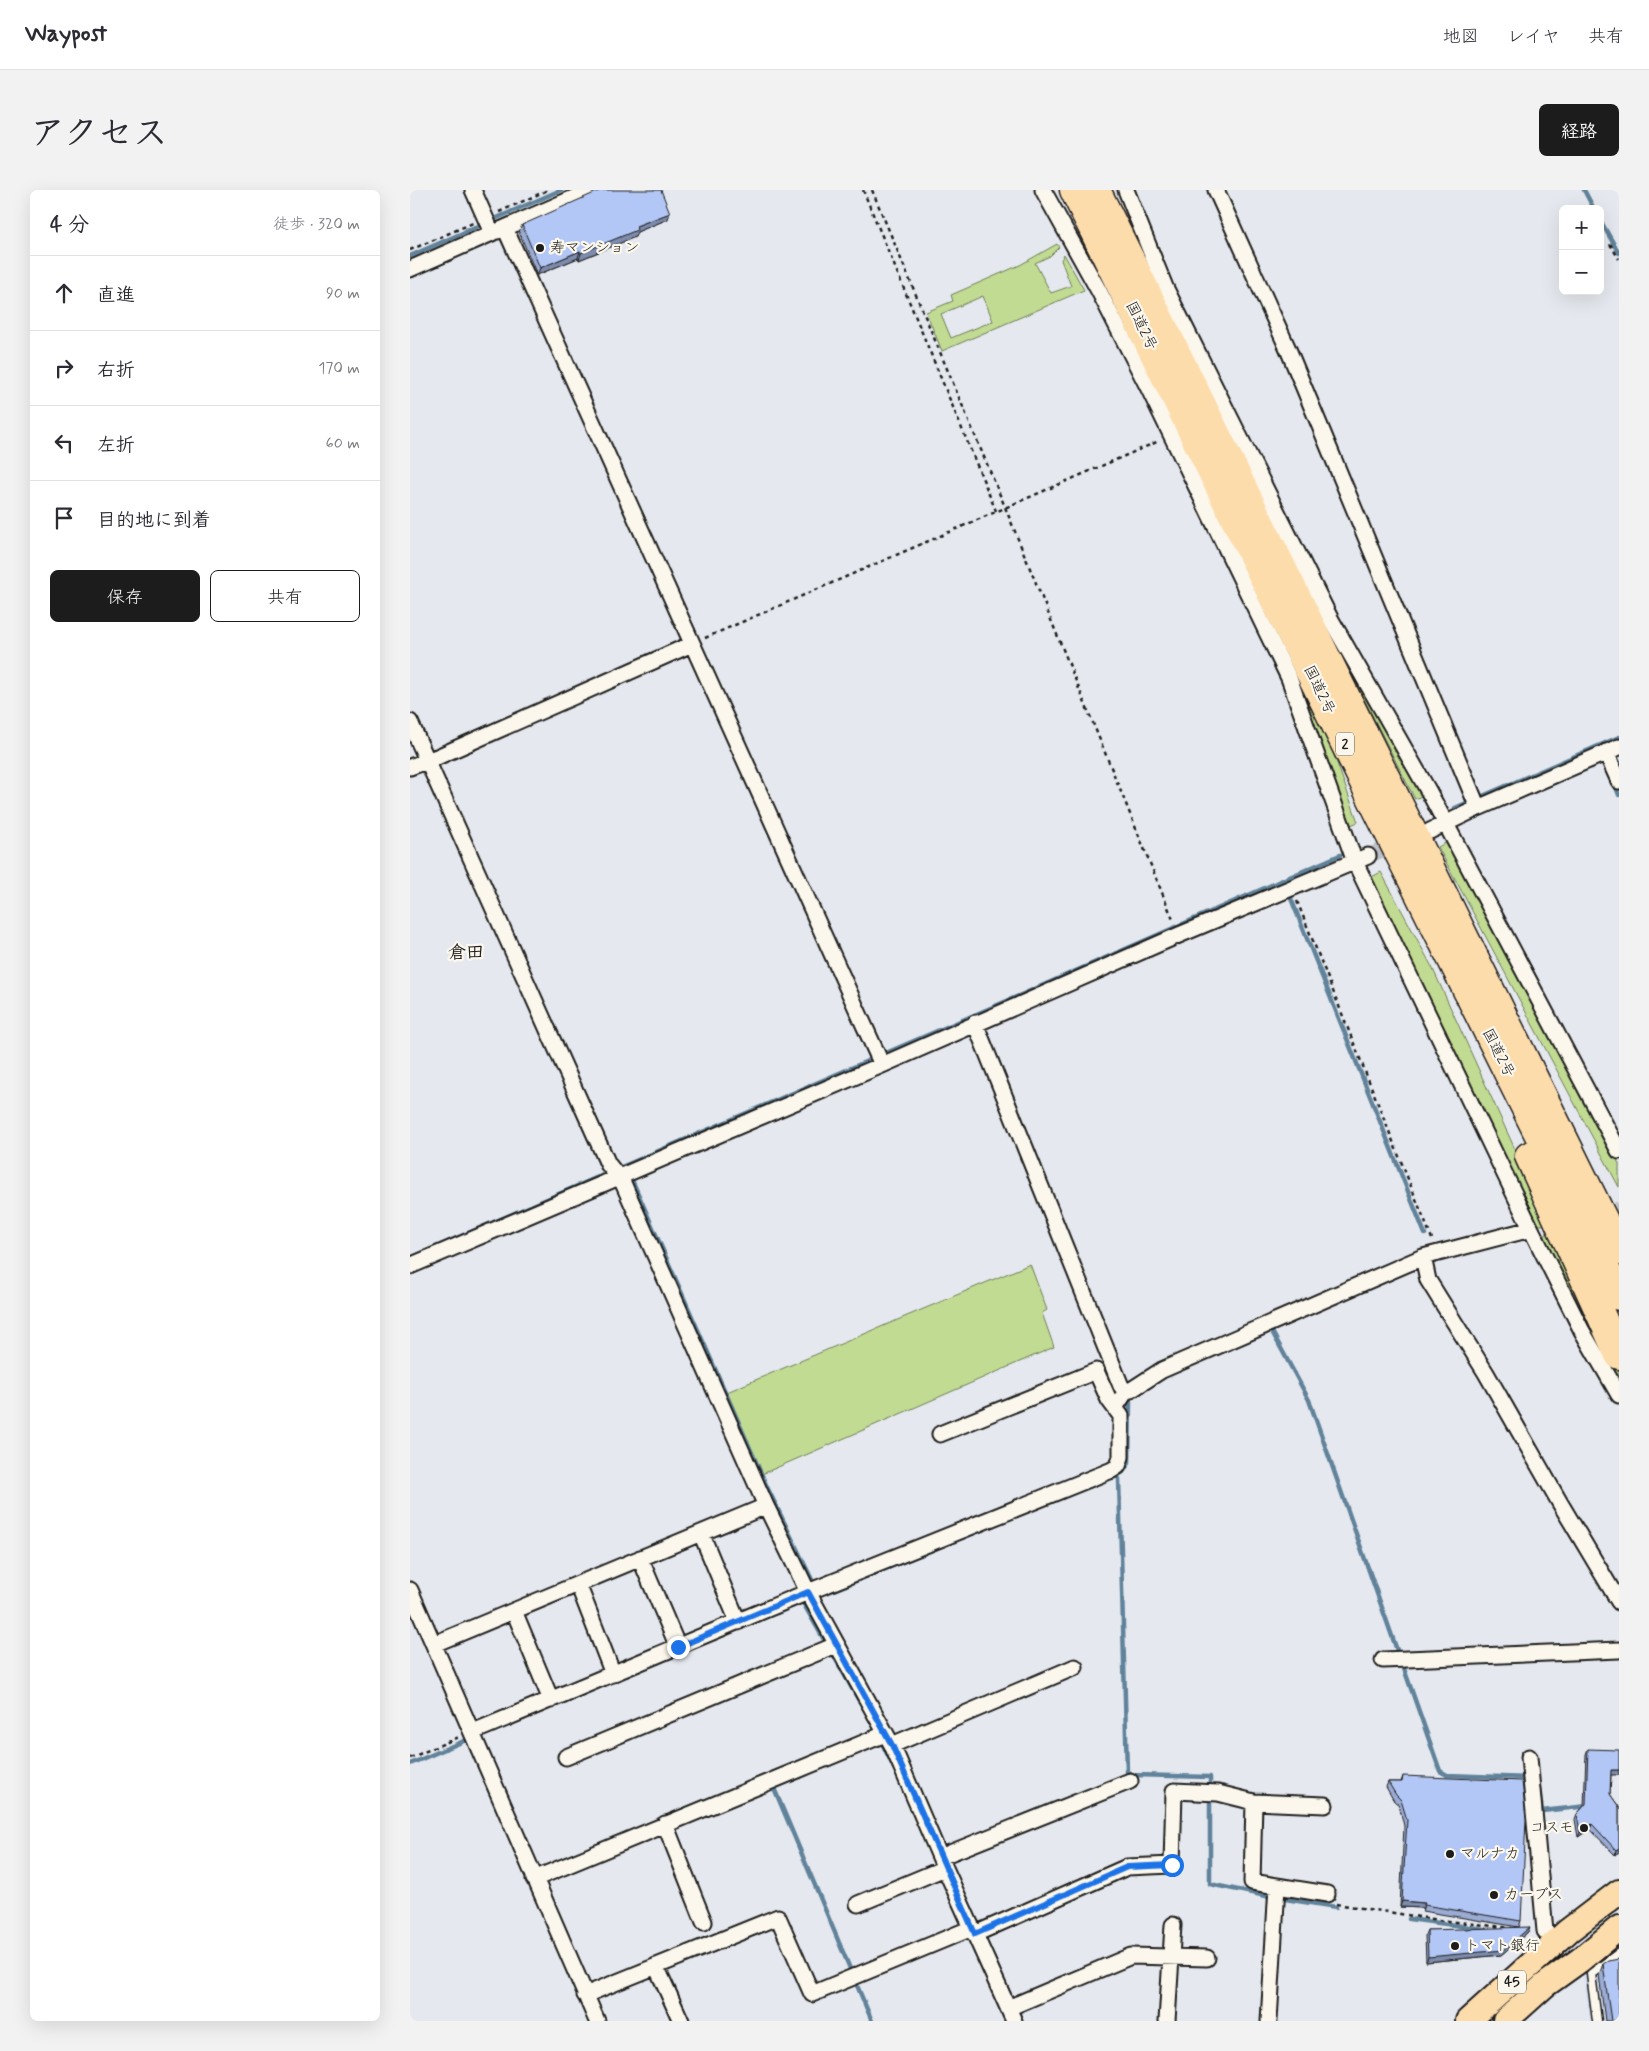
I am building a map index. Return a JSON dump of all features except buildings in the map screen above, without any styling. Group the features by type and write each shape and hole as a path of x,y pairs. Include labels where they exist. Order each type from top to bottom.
{"highway":[{"name":"国道2号","path":"1074,190 1466,989 1619,1296"},
{"name":"国道2号","path":"1096,190 1619,1251"},
{"path":"1388,783 1520,1020 1619,1210"},
{"path":"1466,989 1471,1028 1619,1355"}],"main road":[{"name":"45","path":"1468,2021 1550,1937 1600,1907 1619,1892"},
{"name":"45","path":"1505,2021 1545,1985 1585,1967 1619,1928"}],"street":[{"path":"473,190 492,223 692,644 879,1059"},
{"path":"410,268 492,223 592,190"},
{"path":"1043,190 1099,292 1172,435 1289,678 1337,816 1361,859 1532,1231 1582,1331 1619,1395"},
{"path":"1126,190 1166,287 1330,618 1445,823 1619,1151"},
{"path":"1216,190 1288,349 1476,803"},
{"path":"410,767 692,644"},
{"path":"410,722 614,1172 623,1183 766,1506 808,1592 832,1647 884,1738 973,1931 1009,2017 1131,1956 1207,1958"},
{"path":"1430,831 1476,803 1613,750 1619,782"},
{"path":"410,1266 614,1172 879,1059 975,1023 1291,887 1361,859"},
{"path":"468,1734 808,1592 1118,1466 1121,1457 1121,1386 975,1023"},
{"path":"940,1434 1096,1371 1109,1400 1122,1398 1162,1370 1429,1255 1552,1227"},
{"path":"1429,1255 1428,1280 1491,1381 1619,1602"},
{"path":"434,1644 766,1506"},
{"path":"701,1533 738,1622"},
{"path":"640,1558 678,1647"},
{"path":"578,1584 613,1674"},
{"path":"410,1590 434,1644 468,1734 597,2021"},
{"path":"514,1611 551,1700"},
{"path":"566,1757 832,1647"},
{"path":"1395,1659 1619,1650"},
{"path":"534,1879 665,1824 1075,1666"},
{"path":"1530,1756 1550,1937"},
{"path":"858,1904 942,1862 1130,1781"},
{"path":"586,1995 778,1917 812,1994 973,1931 1127,1867 1172,1865 1174,1791 1211,1793 1254,1802 1325,1805"},
{"path":"1254,1802 1252,1882 1276,1893 1327,1894"},
{"path":"665,1824 704,1922"},
{"path":"1269,2021 1276,1893"},
{"path":"1600,1907 1619,1928"},
{"path":"1167,2021 1173,1925"},
{"path":"656,1966 681,2021"}],"lane":[{"path":"1597,2021 1585,1967 1619,1953"}],"path":[{"path":"410,250 492,223 548,190"},
{"path":"863,190 996,511"},
{"path":"872,190 1005,507 1174,924"},
{"path":"1610,244 1619,259"},
{"path":"692,644 1172,435"},
{"path":"1291,887 1429,1255"},
{"path":"410,1758 468,1734"},
{"path":"1327,1894 1334,1904 1550,1937"}],"shaded area":[{"path":"1619,1947 1619,2021 1590,2021 1583,1975"}],"green space":[{"path":"1057,244 1059,247 1050,256 1035,263 1051,293 1071,286 1061,260 1064,254 1084,290 942,351 926,312 953,301 951,295 1020,265","holes":["983,296 993,321 951,338 941,314"]},
{"path":"1347,661 1424,795 1415,799 1346,664"},
{"path":"1297,681 1300,682 1333,752 1358,822 1346,827"},
{"path":"1449,841 1590,1105 1619,1164 1619,1187 1438,847"},
{"path":"1381,872 1432,967 1549,1224 1534,1224 1368,879"},
{"path":"1555,1229 1619,1371 1619,1383 1592,1337 1546,1240 1545,1235"},
{"path":"1030,1264 1047,1310 1042,1313 1054,1347 762,1474 727,1392"}],"waterway":[{"path":"410,256 561,190"},
{"path":"1584,190 1592,205"},
{"path":"1604,227 1619,253"},
{"path":"1455,808 1619,737"},
{"path":"1614,782 1619,795"},
{"path":"410,1258 1340,855"},
{"path":"1290,896 1425,1234"},
{"path":"632,1180 767,1487 814,1584"},
{"path":"1270,1328 1309,1400 1399,1656"},
{"path":"1113,1478 1123,1472 1129,1462 1130,1401 1125,1398"},
{"path":"1117,1476 1119,1479 1127,1772 1134,1775 1210,1777 1210,1884 1266,1896 1336,1907"},
{"path":"829,1592 994,1525"},
{"path":"777,1613 805,1601"},
{"path":"803,1603 827,1645"},
{"path":"831,1651 859,1701"},
{"path":"1402,1663 1440,1771 1447,1775 1529,1778"},
{"path":"410,1764 471,1738"},
{"path":"880,1739 894,1768"},
{"path":"807,1774 774,1788 872,2021"},
{"path":"1539,1787 1542,1811 1588,1806"},
{"path":"1409,1919 1484,1929"}],"tunnel":[{"path":"1368,856 1401,842"},
{"path":"1594,1216 1619,1209"}],"place":[{"name":"寿マンション","path":"540,248"},
{"name":"コスモ","path":"1584,1828"},
{"name":"マルナカ","path":"1450,1854"},
{"name":"カーブス","path":"1494,1895"},
{"name":"トマト銀行","path":"1455,1946"}],"district":[{"name":"倉田","path":"466,953"}],"route":[{"path":"678,1647 808,1592 892,1745 975,1934 1127,1867 1172,1865"}]}
